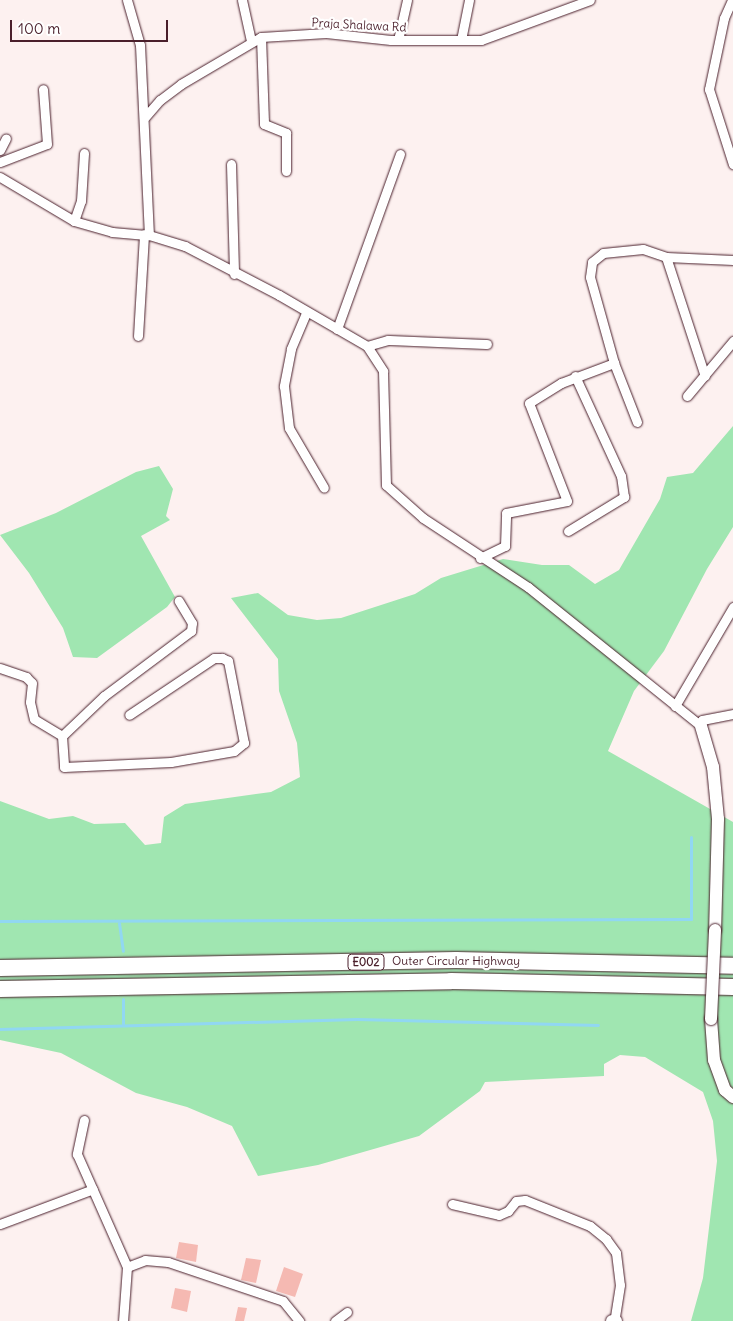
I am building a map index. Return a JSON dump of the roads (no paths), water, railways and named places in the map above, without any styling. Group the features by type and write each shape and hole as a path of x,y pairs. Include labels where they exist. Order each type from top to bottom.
{"highway":[{"name":"Outer Circular Highway","path":"0,968 456,960 733,966"},
{"name":"Outer Circular Highway","path":"0,989 450,981 733,987"}],"street":[{"path":"127,0 140,45 146,118 146,235 138,336"},
{"path":"242,0 251,41"},
{"path":"398,40 407,0"},
{"path":"461,40 469,0"},
{"name":"Praja Shalawa Rd","path":"146,118 160,100 181,84 251,41 261,37 326,34 398,40 481,40 590,0"},
{"path":"732,0 724,18 708,89 733,164"},
{"path":"261,37 264,124 286,133 286,171"},
{"path":"0,162 47,144 43,89"},
{"path":"0,150 6,138"},
{"path":"74,221 81,201 84,153"},
{"path":"337,329 400,154"},
{"path":"231,164 234,274"},
{"path":"0,177 74,221 112,232 146,235 185,246 234,274 279,295 306,313 367,346 383,371 386,485 423,518 480,558 528,587 701,726"},
{"path":"637,422 614,363 590,277 592,262 604,253 643,249 666,257 733,260"},
{"path":"666,257 705,376"},
{"path":"306,313 291,349 284,386 289,428 324,488"},
{"path":"367,346 388,340 487,344"},
{"path":"687,396 733,342"},
{"path":"480,558 505,546 506,512 567,501 530,403 575,376 614,363"},
{"path":"568,531 624,497 621,476 575,376"},
{"path":"62,736 104,696 191,630 192,623 179,601"},
{"path":"675,706 733,607"},
{"path":"62,736 64,767 71,768 171,762 234,751 244,743 228,661 222,658 214,658 129,715"},
{"path":"0,668 26,677 32,683 30,702 34,719 62,736"},
{"path":"733,714 702,720 701,726 713,767 718,818 716,930 711,1019 714,1060 725,1090 733,1097"},
{"path":"84,1120 78,1154 127,1266 123,1321"},
{"path":"0,1224 93,1189"},
{"path":"452,1204 499,1215 516,1201 525,1200 590,1226 606,1239 616,1253 620,1285 614,1321"},
{"path":"127,1266 145,1260 168,1262 282,1301 299,1321"},
{"path":"335,1321 346,1312"}],"waterway":[{"path":"0,921 691,919 691,837"},
{"path":"119,923 123,951"},
{"path":"123,999 123,1024"},
{"path":"0,1029 357,1019 598,1025"}]}
